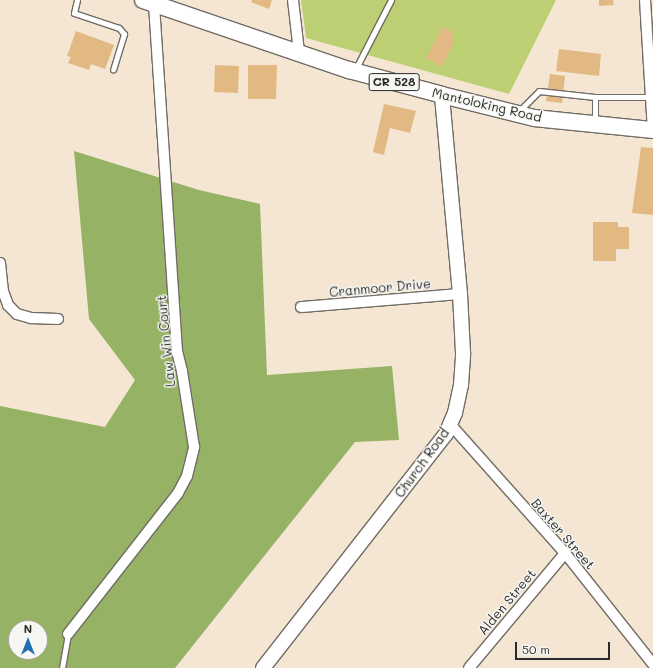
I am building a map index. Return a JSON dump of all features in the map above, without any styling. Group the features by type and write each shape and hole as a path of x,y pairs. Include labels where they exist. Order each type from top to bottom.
{"main road":[{"name":"Mantoloking Road","path":"148,2 299,52 354,72 442,95 534,118 653,130"}],"street":[{"path":"293,0 299,52"},
{"path":"645,0 653,130"},
{"name":"Law Win Court","path":"68,634 178,493 187,476 194,447 182,371 177,351 148,2"},
{"name":"Church Road","path":"263,668 446,434 455,413 461,385 463,361 460,294 442,95"},
{"path":"0,264 3,291 8,305 17,314 31,318 58,319"},
{"name":"Cranmoor Drive","path":"301,307 460,294"},
{"name":"Baxter Street","path":"450,424 564,553 653,664"},
{"name":"Alden Street","path":"469,668 564,553"}],"lane":[{"path":"77,0 74,13 119,28 124,34 113,70"},
{"path":"354,72 391,0"},
{"path":"516,113 539,91 595,97 651,97"},
{"path":"595,97 595,124"},
{"path":"62,668 68,634"}],"green space":[{"path":"301,0 556,0 509,94 306,38"},
{"path":"74,151 199,190 260,204 267,375 392,366 399,440 355,442 175,668 0,668 0,406 105,427 135,380 89,319"}],"building":[{"path":"252,0 272,0 269,9 251,2"},
{"path":"599,0 613,0 614,5 599,6"},
{"path":"442,27 454,33 451,38 455,40 442,67 426,58"},
{"path":"76,31 114,45 105,69 91,64 89,70 68,63 71,57 67,56"},
{"path":"559,49 601,54 599,76 556,71"},
{"path":"215,65 239,66 238,93 214,92"},
{"path":"248,65 277,65 276,99 248,99"},
{"path":"550,74 565,76 562,103 546,101"},
{"path":"384,104 416,111 410,133 390,128 384,155 373,152"},
{"path":"641,147 653,148 653,215 632,213"},
{"path":"593,222 618,222 618,227 629,227 629,249 616,249 616,261 593,261"}]}
